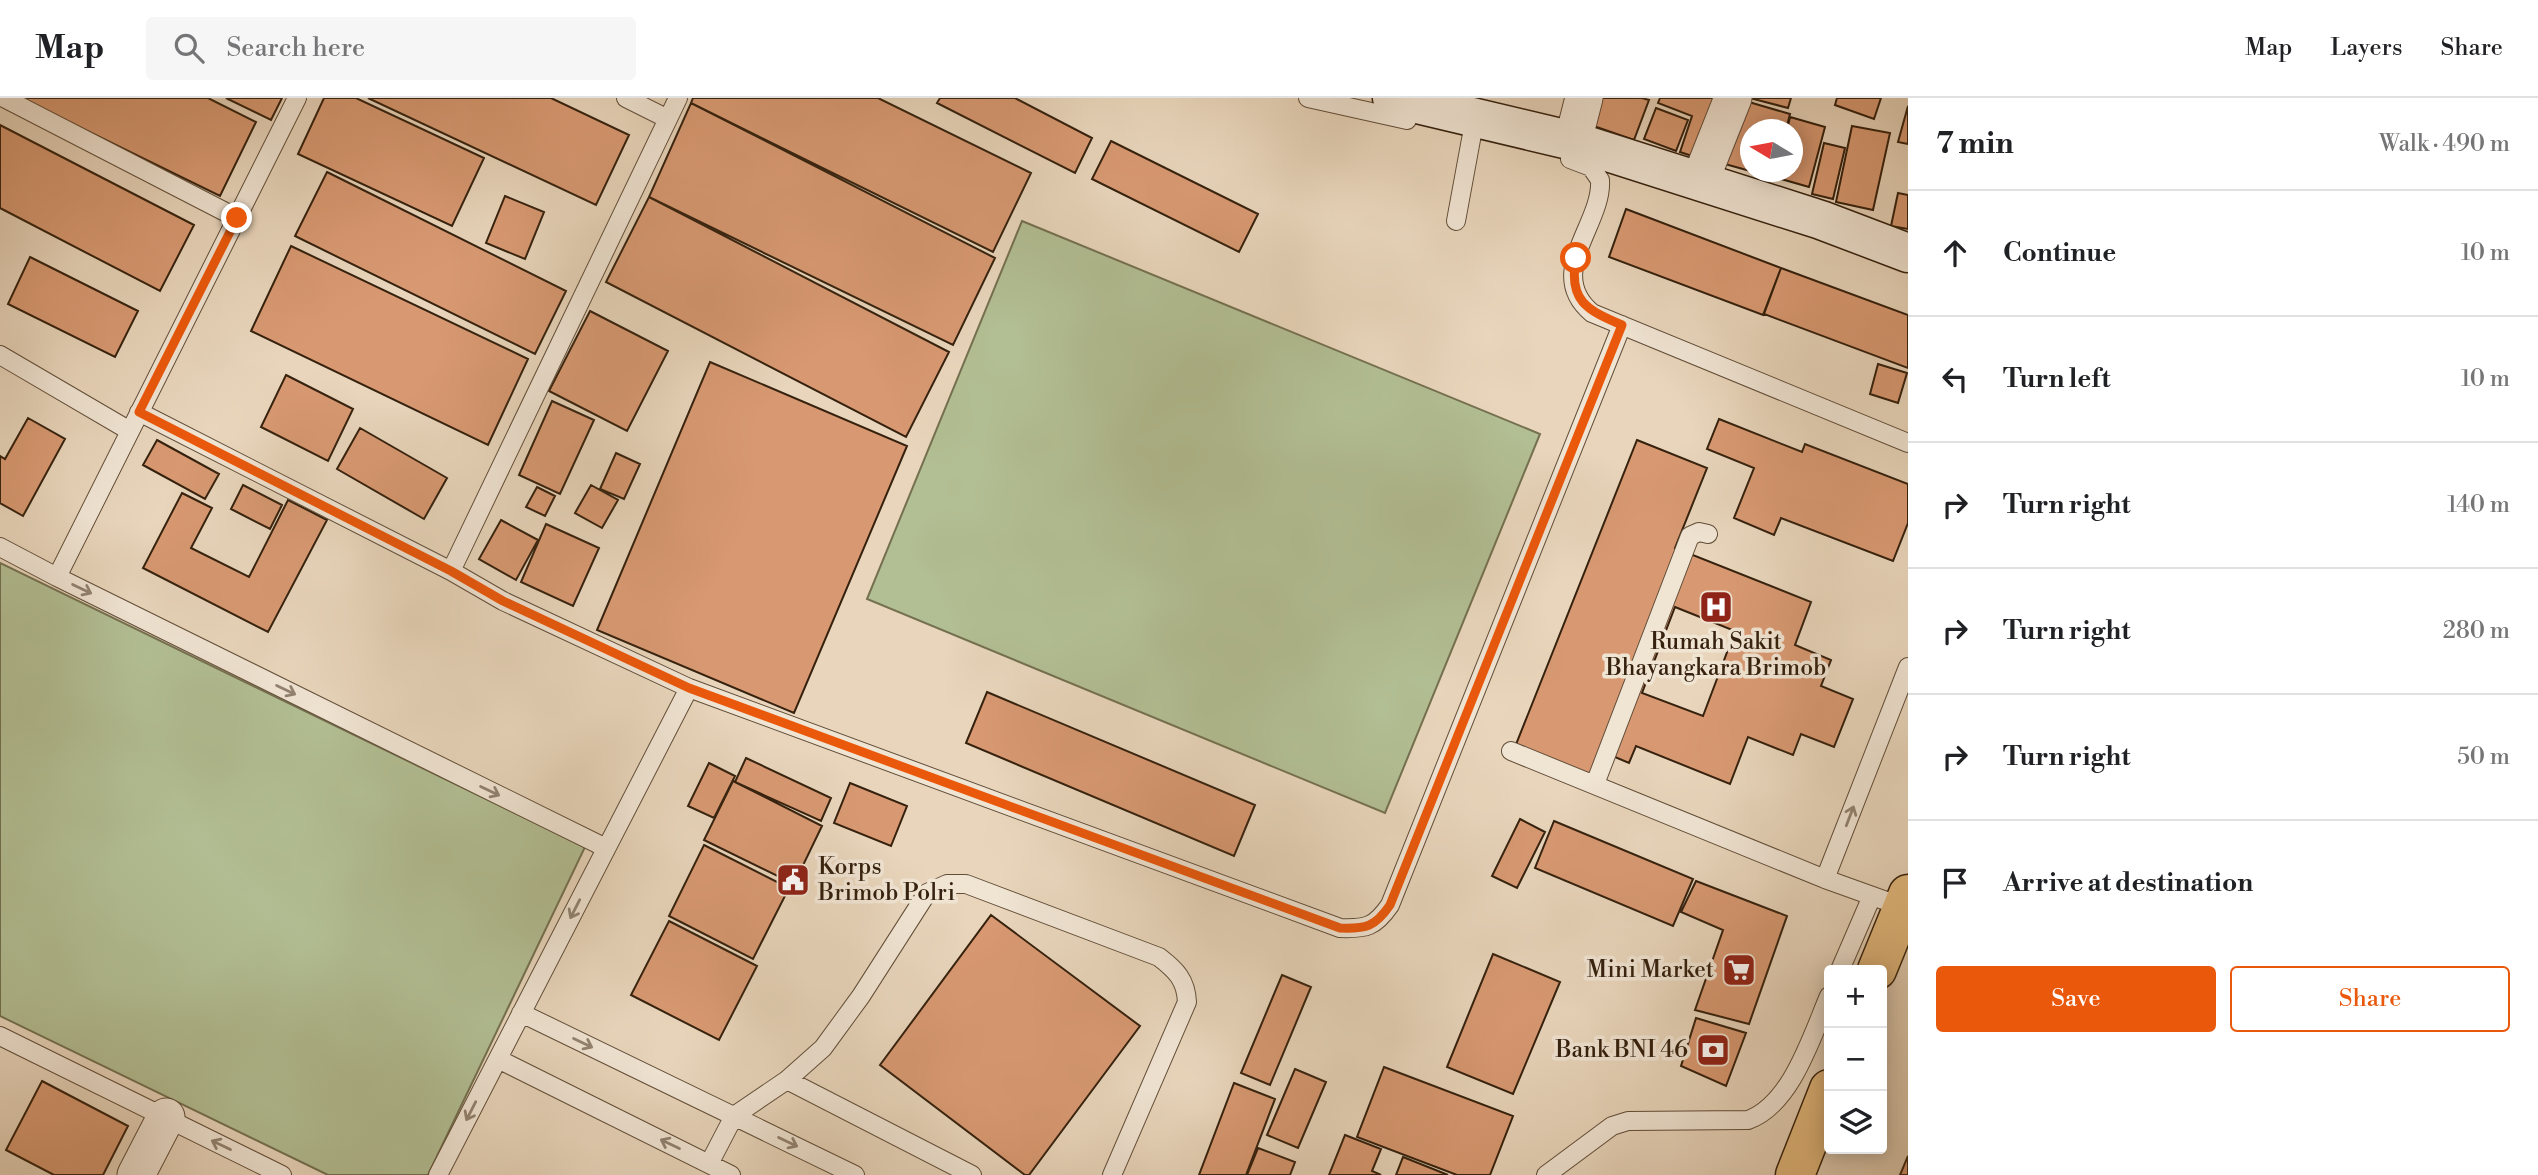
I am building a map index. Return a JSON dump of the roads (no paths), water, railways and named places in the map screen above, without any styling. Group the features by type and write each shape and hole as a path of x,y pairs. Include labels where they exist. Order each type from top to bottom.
{"main road":[{"path":"1878,965 1894,899"},
{"path":"1795,1175 1828,1091"}],"street":[{"path":"1392,98 1566,149 1700,181 1821,220 1908,253"},
{"path":"1566,149 1584,98"},
{"path":"1700,181 1733,98"},
{"path":"136,1175 166,1117"}],"lane":[{"path":"4,98 237,218"},
{"path":"57,577 297,98"},
{"path":"626,98 668,119"},
{"path":"451,571 678,98"},
{"path":"1308,98 1534,150"},
{"path":"1456,221 1472,134"},
{"path":"1566,149 1591,167 1600,180 1598,197 1580,242 1573,273 1575,286 1584,306 1592,313 1908,443"},
{"path":"139,412 451,571 516,607 689,688 1340,928 1365,928 1377,921 1390,905 1622,325"},
{"path":"0,355 130,431"},
{"path":"1595,784 1690,536 1699,532 1708,534"},
{"path":"0,547 606,848"},
{"path":"1825,880 1908,667"},
{"path":"438,1175 689,688"},
{"path":"1511,751 1825,880 1894,899 1844,965"},
{"path":"709,1164 734,1116 787,1080 823,1048 861,996 927,893 947,884 966,884 1159,957 1177,971 1184,983 1187,1002 1112,1175"},
{"path":"521,1013 855,1175"},
{"path":"0,1036 282,1175"},
{"path":"1546,1175 1612,1126 1628,1121 1748,1120 1759,1116 1772,1106 1786,1089 1821,1037"},
{"path":"498,1059 731,1175"},
{"path":"787,1080 972,1175"}],"place":[{"name":"Rumah Sakit Bhayangkara Brimob","path":"1716,607"},
{"name":"Korps Brimob Polri","path":"793,880"},
{"name":"Mini Market","path":"1739,970"},
{"name":"Bank BNI 46","path":"1713,1050"}]}
